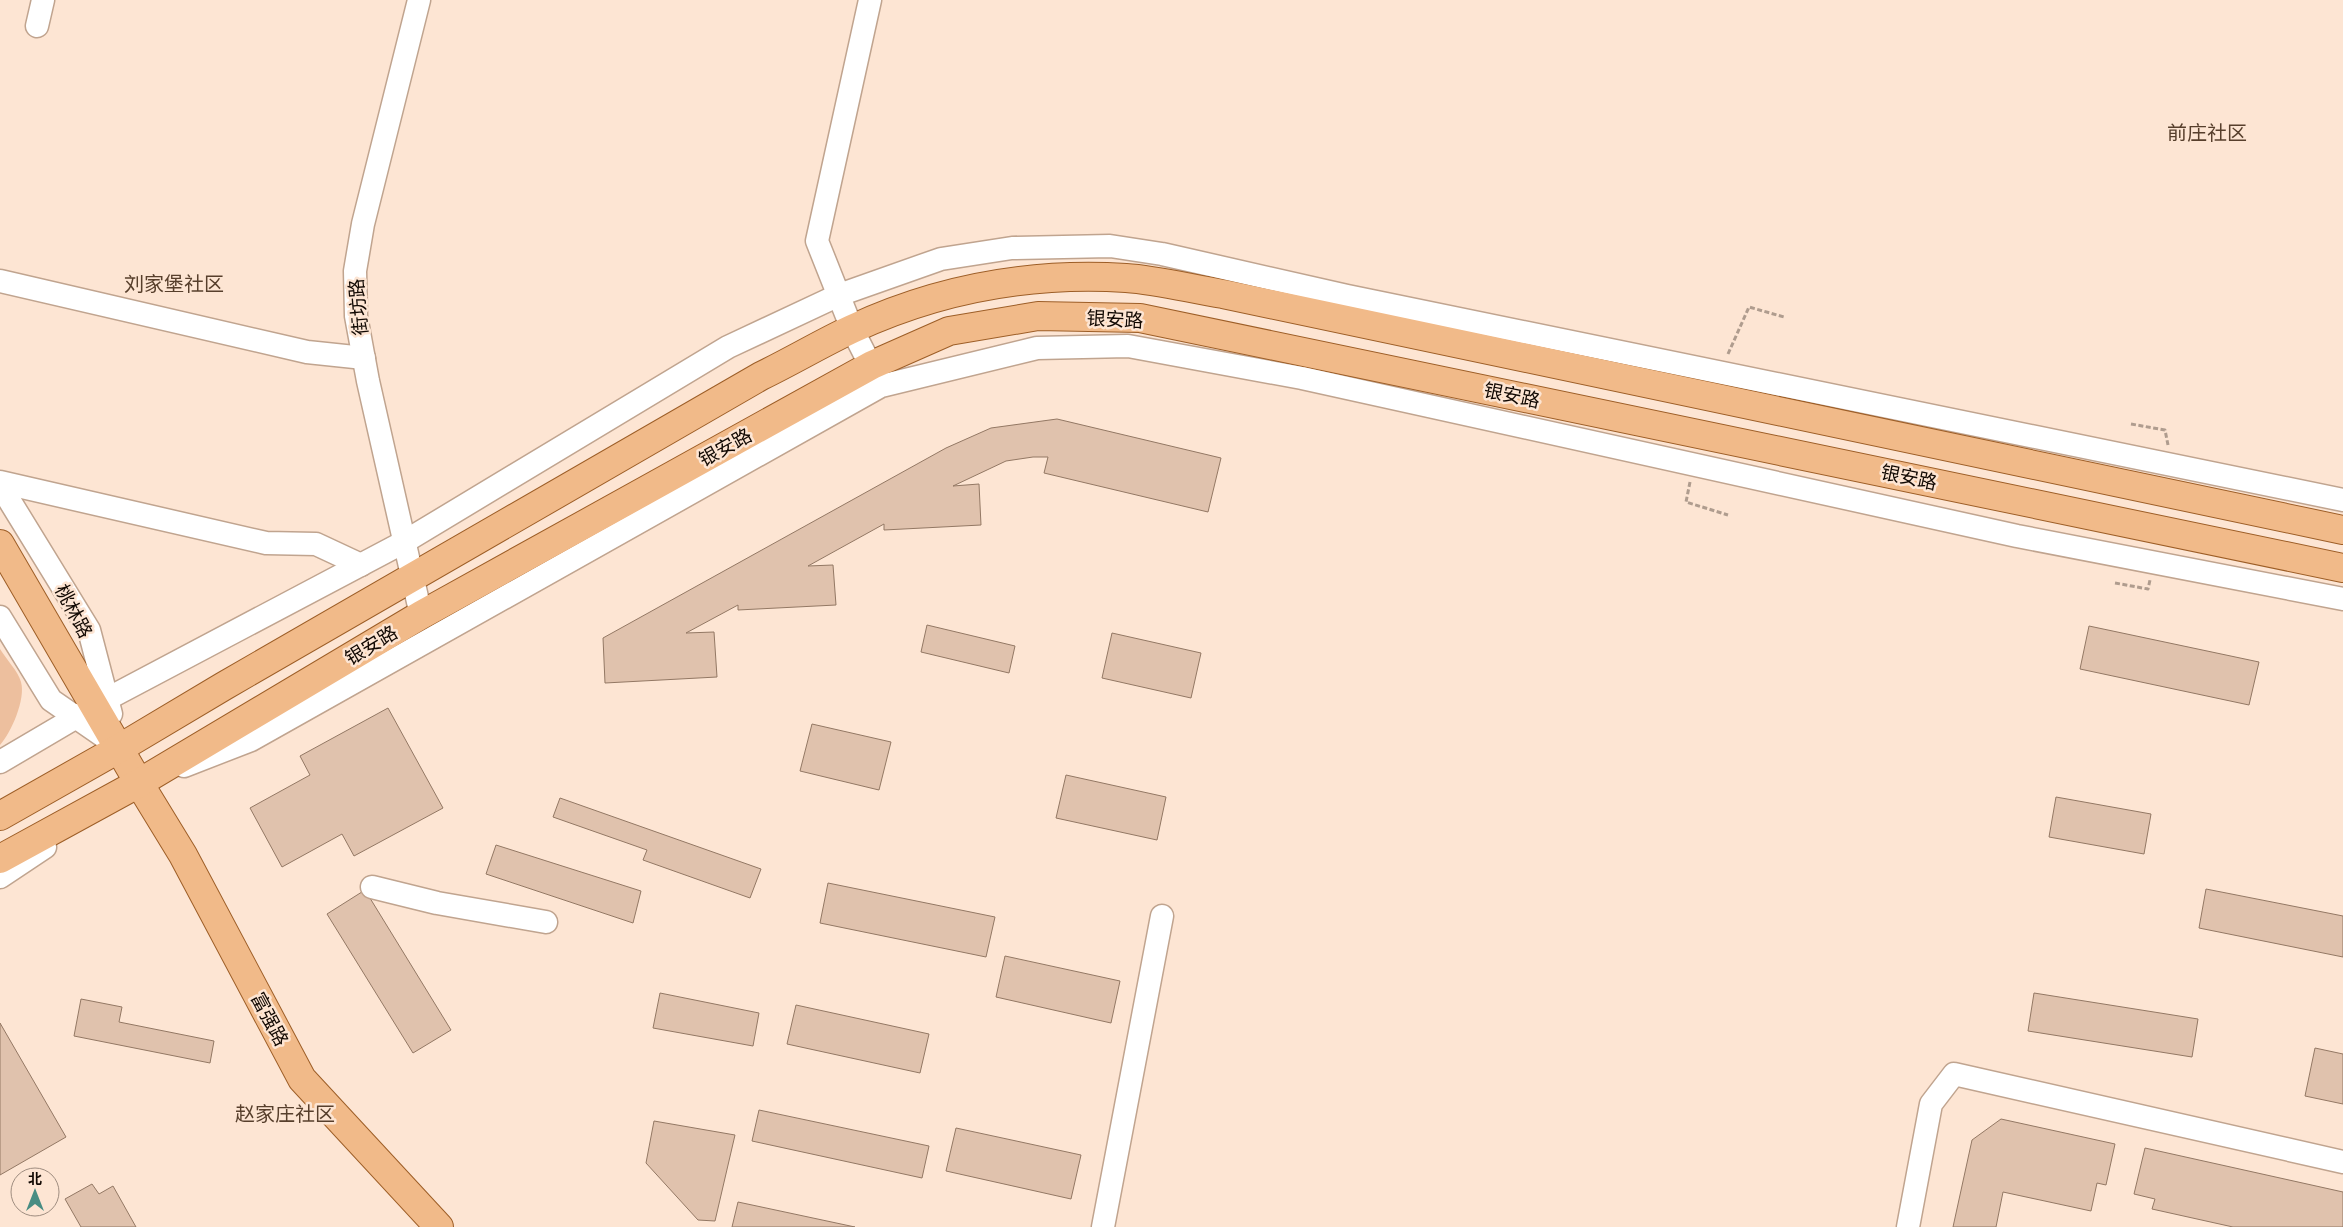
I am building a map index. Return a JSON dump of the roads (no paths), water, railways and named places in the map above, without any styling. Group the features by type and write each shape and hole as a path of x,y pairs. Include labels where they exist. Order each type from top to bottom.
{"main road":[{"name":"银安路","path":"0,816 761,376 852,329 897,311 984,284 1051,277 1128,278 1233,296 2343,530"},
{"name":"银安路","path":"0,859 139,784 421,616 876,376 949,331 1038,316 1140,318 2343,568"},
{"name":"桃林路","path":"0,544 93,707 120,748 139,784"},
{"name":"富强路","path":"139,784 183,855 302,1079 439,1227"}],"street":[{"path":"36,26 43,0"},
{"name":"街坊路","path":"419,0 363,224 355,271 356,316 364,358 421,616"},
{"path":"870,0 817,241 852,329 876,376"},
{"path":"0,762 93,707 404,542 728,347 839,295 941,259 1012,248 1110,246 1162,254 1348,296 2343,500"},
{"path":"0,281 307,352 364,358"},
{"path":"0,877 139,784 251,740 876,376 1037,348 1128,346 1302,378 2018,536 2343,599"},
{"path":"0,484 266,543 316,544 361,565"},
{"name":"桃林路","path":"0,484 88,630 93,707 51,700 0,617"},
{"path":"372,887 437,903 546,922"},
{"path":"1104,1227 1162,916"},
{"path":"1908,1227 1932,1104 1954,1074 2343,1162"}],"district":[{"name":"前庄社区","path":"2207,133"},
{"name":"刘家堡社区","path":"174,284"},
{"name":"赵家庄社区","path":"285,1114"}]}
